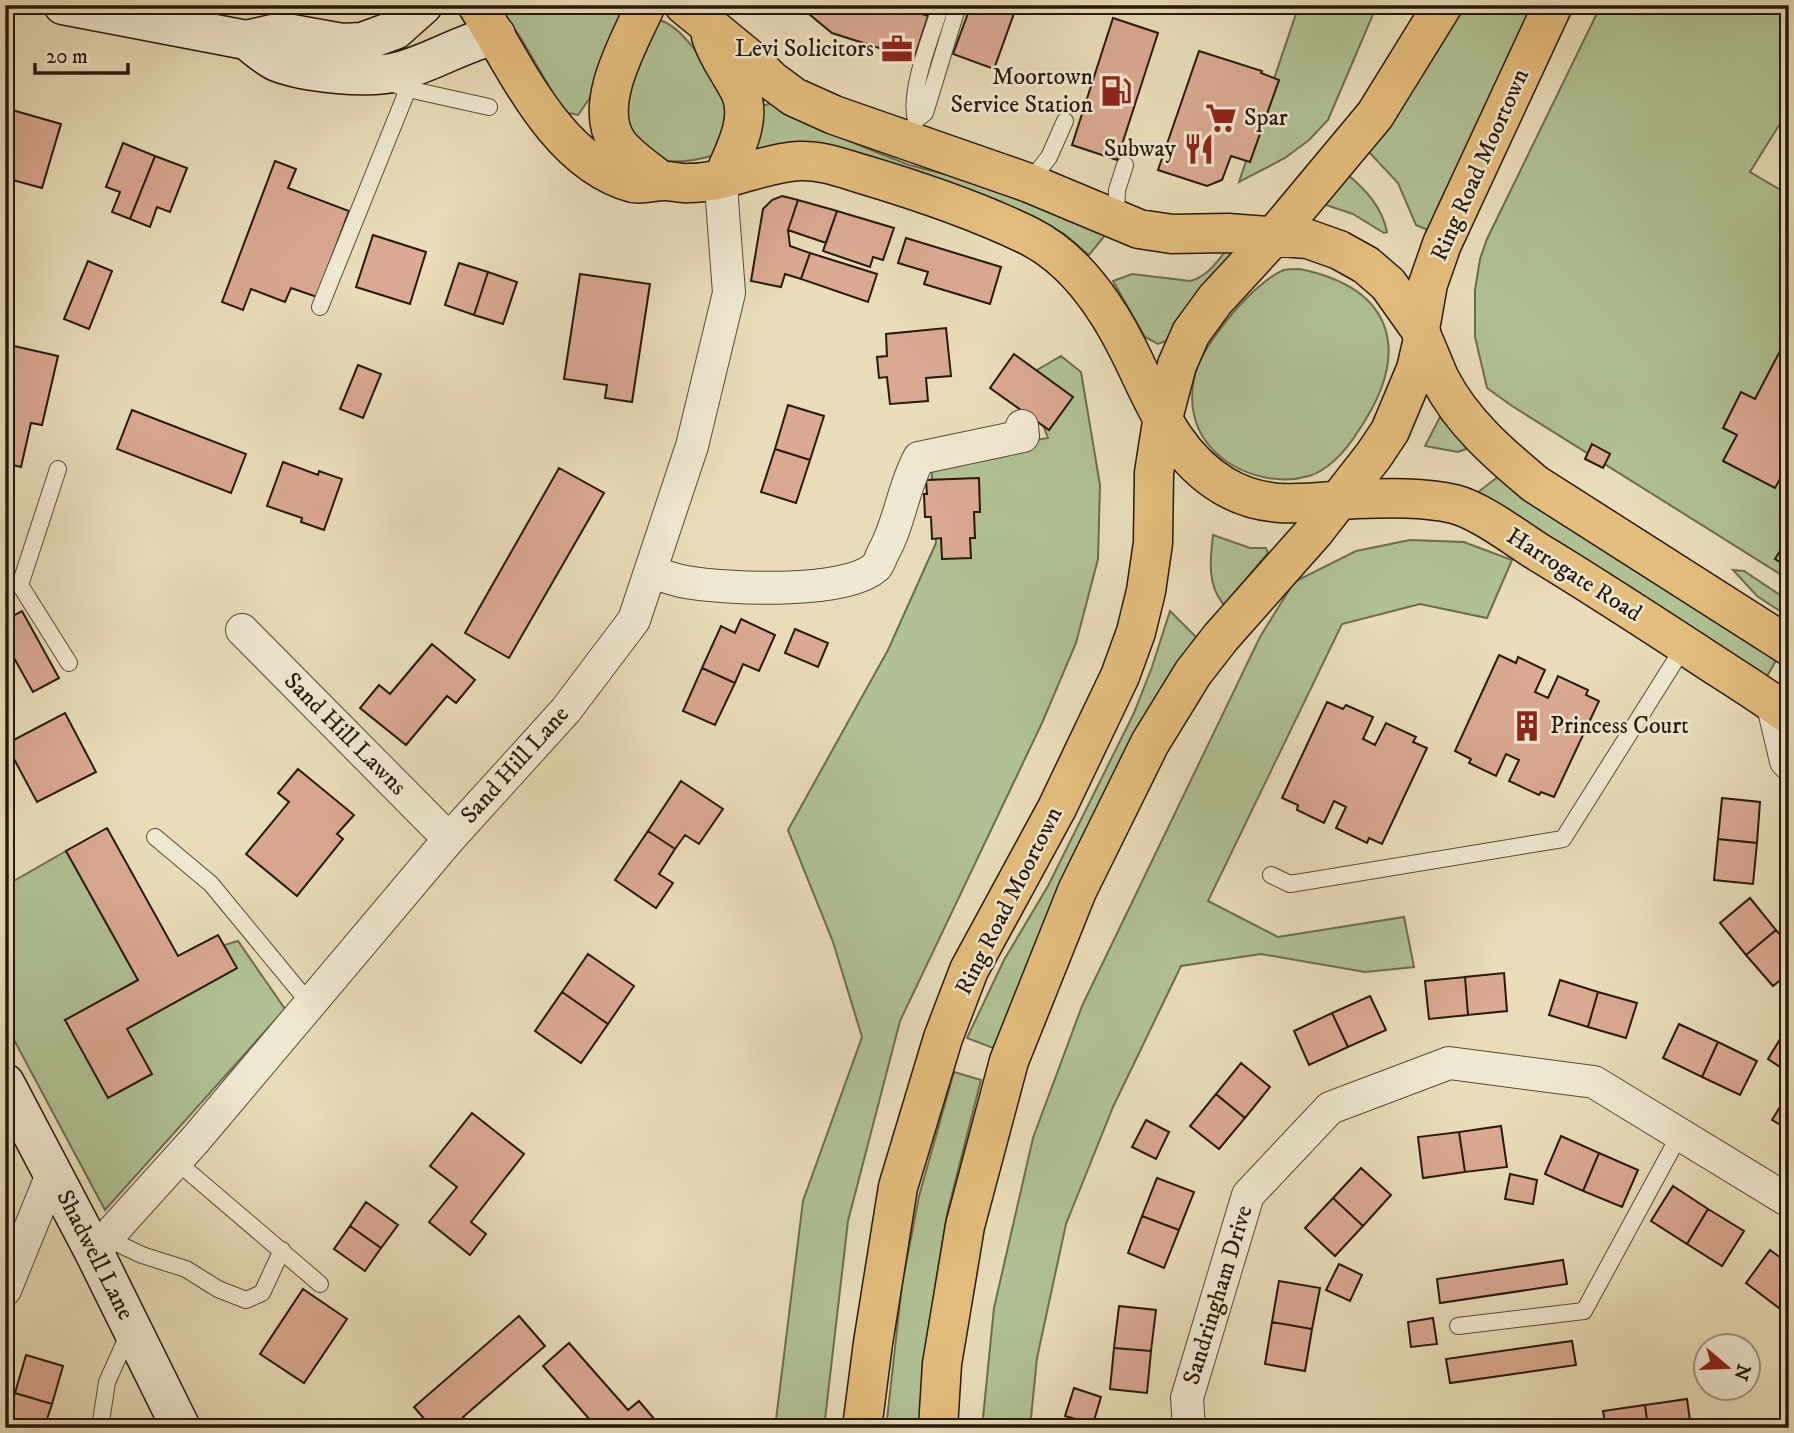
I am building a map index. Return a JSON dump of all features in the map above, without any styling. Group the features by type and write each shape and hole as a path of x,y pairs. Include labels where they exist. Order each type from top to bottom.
{"highway":[{"path":"646,5 615,77 608,107 609,126 617,143 661,181"},
{"path":"1274,236 1375,115 1443,5"},
{"name":"Ring Road Moortown","path":"1337,501 1390,431 1416,369 1428,284 1451,219 1553,5"},
{"path":"698,11 771,80 794,97 834,115 912,131 1139,229 1172,234 1228,233 1308,239 1339,250 1366,265 1388,285 1422,334 1440,380 1454,401 1499,454 1535,484 1789,646"},
{"path":"698,11 715,49 742,97 744,117 741,135 723,178"},
{"name":"Harrogate Road","path":"486,20 547,118 583,157 600,168 636,184 661,181 690,184 783,163 803,161 830,164 980,215 1029,237 1053,250 1092,290 1130,351 1162,422 1187,456 1228,489 1282,505 1382,499 1458,505 1588,582 1780,709"},
{"name":"Ring Road Moortown","path":"862,1428 898,1187 943,1038 969,970 1057,808 1120,676 1136,632 1146,591 1153,543 1154,473 1162,422 1177,365 1191,333 1223,290 1274,236"},
{"path":"938,1428 943,1363 965,1226 1009,1060 1077,891 1150,743 1194,673 1221,637 1314,532 1337,501"}],"street":[{"path":"63,5 246,40 276,61 319,71 364,59 423,5"},
{"path":"364,59 400,71 475,40 486,20"},
{"name":"Sand Hill Lane","path":"100,1245 176,1161 449,839 566,710 634,620 692,446 729,293 722,200 723,178"},
{"path":"650,572 684,582 729,587 790,588 847,581 876,567 890,541 912,470 919,457 1023,436 1022,426"},
{"name":"Sand Hill Lawns","path":"242,630 449,839"},
{"path":"1780,709 1789,764"},
{"name":"Sandringham Drive","path":"1189,1428 1187,1398 1248,1195 1330,1108 1449,1063 1594,1082 1789,1201"},
{"name":"Shadwell Lane","path":"5,1083 53,1172 100,1245 132,1328 181,1428"},
{"path":"5,1290 53,1172"}],"lane":[{"path":"912,131 912,108 941,5"},
{"path":"912,131 925,113 958,5"},
{"path":"364,59 408,89 489,107"},
{"path":"320,307 408,89"},
{"path":"1029,183 1049,158 1065,121"},
{"path":"1116,219 1117,190 1125,165"},
{"path":"58,469 13,584 69,663"},
{"path":"1271,876 1290,884 1563,839 1685,645"},
{"path":"155,837 211,884 310,1004"},
{"path":"1458,1326 1584,1311 1679,1134"},
{"path":"176,1161 320,1284"},
{"path":"100,1245 186,1269 218,1289 246,1300 262,1293 282,1250"},
{"path":"100,1428 107,1382 132,1328"}],"green space":[{"path":"498,5 627,5 594,92 578,115 564,112"},
{"path":"1299,5 1377,5 1328,120 1309,140 1285,158 1239,182"},
{"path":"1462,5 1535,5 1449,184 1430,231 1416,225 1398,183 1367,150"},
{"path":"1601,5 1784,5 1789,8 1789,109 1750,172 1789,195 1789,537 1776,559 1785,565 1780,574 1487,388 1475,337 1475,290 1480,259 1487,239"},
{"path":"659,20 680,33 690,44 731,105 715,155 676,162 657,160 638,153 618,96"},
{"path":"774,102 837,136 909,165 972,181 1107,233 1089,255 1063,233 1041,223 764,155 745,146 762,106"},
{"path":"1347,174 1372,200 1387,232 1384,233 1353,214 1323,204"},
{"path":"1227,249 1234,252 1166,341 1158,344 1145,337 1113,281 1132,274 1190,281 1207,273"},
{"path":"1300,269 1332,279 1357,292 1375,308 1385,328 1388,350 1385,375 1375,402 1359,430 1344,451 1331,463 1309,476 1296,479 1268,478 1241,470 1208,444 1195,420 1193,383 1208,346 1245,300 1272,276 1284,270"},
{"path":"1061,356 1081,372 1100,485 1098,559 1076,643 1042,723 900,1021 848,1221 824,1428 775,1428 803,1201 862,1037 833,942 788,830 888,650 936,543 931,462 976,450 1048,438 1033,399 1037,370"},
{"path":"1440,417 1469,448 1458,452 1425,446"},
{"path":"1499,476 1778,657 1766,678 1477,493"},
{"path":"1213,535 1250,548 1266,548 1268,553 1224,605 1212,581"},
{"path":"1410,540 1464,542 1512,560 1487,618 1420,604 1342,624 1208,901 1278,937 1404,917 1414,967 1365,972 1261,954 1181,966 1113,1107 1066,1224 1037,1358 1030,1428 982,1428 994,1308 1033,1138 1082,1006 1260,637 1294,582 1356,551"},
{"path":"1733,570 1744,571 1789,601 1789,617 1757,596"},
{"path":"1170,611 1197,638 1092,825 993,1048 967,1038 1004,960 1048,886 1134,713"},
{"path":"66,851 138,980 66,1020 127,1029 236,968 224,945 238,941 285,1009 105,1210 5,1023 5,886"},
{"path":"954,1072 981,1080 947,1214 926,1345 920,1428 886,1428 902,1285 919,1196"}],"building":[{"path":"798,5 896,5 928,16 914,59 832,33"},
{"path":"971,5 1017,5 994,69 953,54"},
{"path":"1113,18 1158,33 1117,160 1072,145"},
{"name":"Spar","path":"1199,51 1262,71 1261,73 1279,80 1250,162 1231,156 1222,180 1207,186 1158,170"},
{"path":"5,108 61,124 42,188 5,178"},
{"path":"123,143 155,156 130,219 112,212 120,192 106,187"},
{"path":"155,156 187,168 170,212 157,207 150,227 130,219"},
{"path":"275,161 296,169 288,188 349,211 317,297 291,288 285,302 251,289 243,310 222,302"},
{"path":"782,196 798,200 788,230 790,246 810,253 801,279 785,274 781,287 751,281 763,209 772,200"},
{"path":"798,200 837,211 826,243 788,230"},
{"path":"837,211 894,228 883,260 873,257 870,267 823,251"},
{"path":"373,235 426,252 410,304 356,287"},
{"path":"906,238 1001,267 990,304 924,284 928,272 898,263"},
{"path":"810,253 877,274 868,302 801,279"},
{"path":"88,261 112,271 89,329 64,319"},
{"path":"459,263 488,272 474,315 445,305"},
{"path":"488,272 517,282 503,324 474,315"},
{"path":"580,274 650,284 632,402 605,398 607,385 564,379"},
{"path":"946,328 951,376 926,378 928,401 890,404 887,377 879,378 877,357 887,356 886,334"},
{"path":"5,344 58,356 42,425 31,423 21,467 5,463"},
{"path":"1780,351 1789,355 1789,463 1775,488 1723,461 1737,435 1723,428 1741,392 1755,399"},
{"path":"1014,354 1073,397 1049,430 990,388"},
{"path":"358,365 381,374 363,418 340,409"},
{"path":"788,405 824,416 810,460 775,449"},
{"path":"132,410 246,454 231,493 117,449"},
{"path":"1592,444 1610,454 1603,468 1585,459"},
{"path":"775,449 810,460 796,503 761,492"},
{"path":"283,462 318,475 319,471 342,479 324,530 301,522 302,518 267,506"},
{"path":"559,468 604,493 509,658 465,633"},
{"path":"979,478 980,512 974,512 975,538 970,538 971,558 942,559 941,538 932,539 931,517 925,517 926,480"},
{"path":"1789,537 1789,579 1780,574 1785,565 1775,559"},
{"path":"22,611 59,678 33,692 5,642 5,620"},
{"path":"741,619 775,635 759,671 743,664 735,683 702,668 721,626 735,633"},
{"path":"795,629 828,643 818,667 785,653"},
{"path":"432,644 475,680 456,703 447,696 406,745 360,708 379,685 390,694"},
{"name":"Princess Court","path":"1499,655 1516,663 1518,657 1545,670 1535,692 1548,698 1558,676 1588,690 1586,695 1599,701 1554,797 1541,792 1539,795 1509,781 1519,760 1506,754 1496,776 1469,763 1471,759 1455,751"},
{"path":"702,668 735,683 715,725 683,711"},
{"path":"1327,702 1343,709 1346,705 1373,717 1363,739 1375,745 1386,723 1416,737 1413,742 1427,748 1382,844 1369,838 1367,843 1336,828 1346,807 1334,801 1324,823 1297,810 1298,805 1282,798"},
{"path":"65,713 96,772 37,802 6,744"},
{"path":"298,769 354,815 337,834 343,839 297,896 246,854 289,802 278,793"},
{"path":"681,781 723,809 699,844 685,835 675,849 648,831"},
{"path":"1722,798 1760,802 1757,843 1718,839"},
{"path":"107,828 178,956 218,935 237,968 127,1029 152,1074 108,1098 65,1020 138,980 66,851"},
{"path":"648,831 675,849 659,874 673,883 656,908 615,880"},
{"path":"1718,839 1757,843 1753,884 1714,880"},
{"path":"1750,898 1776,930 1746,955 1720,923"},
{"path":"1776,930 1789,945 1789,973 1773,986 1746,955"},
{"path":"588,954 634,986 608,1024 562,992"},
{"path":"1504,973 1507,1011 1468,1015 1465,977"},
{"path":"1465,977 1468,1015 1429,1019 1425,981"},
{"path":"1560,980 1598,992 1588,1027 1549,1015"},
{"path":"562,992 608,1024 581,1063 535,1031"},
{"path":"1598,992 1637,1003 1626,1038 1588,1027"},
{"path":"1370,996 1386,1030 1348,1047 1332,1013"},
{"path":"1332,1013 1348,1047 1309,1065 1294,1031"},
{"path":"1679,1024 1718,1042 1702,1077 1663,1058"},
{"path":"1782,1036 1789,1040 1789,1073 1768,1059"},
{"path":"1718,1042 1757,1061 1740,1095 1702,1077"},
{"path":"1241,1063 1270,1087 1245,1118 1216,1094"},
{"path":"1789,1092 1789,1130 1772,1120"},
{"path":"1216,1094 1245,1118 1219,1149 1190,1126"},
{"path":"472,1113 524,1154 471,1222 486,1234 470,1255 429,1222 457,1187 430,1166"},
{"path":"1146,1120 1169,1132 1156,1159 1132,1147"},
{"path":"1501,1126 1507,1167 1465,1172 1459,1132"},
{"path":"1459,1132 1465,1172 1423,1178 1418,1137"},
{"path":"1561,1136 1599,1153 1583,1191 1545,1174"},
{"path":"1599,1153 1638,1170 1622,1207 1583,1191"},
{"path":"1361,1168 1391,1195 1363,1226 1333,1198"},
{"path":"1510,1174 1537,1180 1533,1204 1505,1199"},
{"path":"1157,1178 1194,1192 1179,1230 1142,1216"},
{"path":"1673,1186 1708,1209 1687,1244 1651,1221"},
{"path":"1333,1198 1363,1226 1335,1256 1305,1228"},
{"path":"366,1202 398,1225 381,1248 350,1226"},
{"path":"1708,1209 1744,1231 1722,1266 1687,1244"},
{"path":"1142,1216 1179,1230 1164,1268 1128,1253"},
{"path":"350,1226 381,1248 365,1271 334,1249"},
{"path":"1770,1250 1789,1264 1789,1295 1779,1308 1746,1283"},
{"path":"1563,1260 1567,1284 1440,1303 1437,1279"},
{"path":"1339,1264 1362,1275 1350,1301 1326,1290"},
{"path":"1279,1281 1320,1288 1312,1329 1272,1322"},
{"path":"303,1289 347,1319 304,1383 260,1354"},
{"path":"1119,1306 1156,1310 1151,1351 1114,1348"},
{"path":"519,1316 545,1346 463,1417 473,1428 432,1428 414,1407"},
{"path":"1433,1318 1437,1344 1411,1347 1408,1322"},
{"path":"1272,1322 1312,1329 1305,1371 1265,1364"},
{"path":"1572,1341 1576,1365 1450,1383 1446,1359"},
{"path":"569,1343 628,1410 639,1401 661,1427 597,1428 543,1366"},
{"path":"1114,1348 1151,1351 1147,1393 1110,1389"},
{"path":"26,1355 63,1366 52,1404 15,1393"},
{"path":"1074,1388 1101,1397 1093,1424 1065,1416"},
{"path":"15,1393 52,1404 44,1428 5,1428"},
{"path":"1687,1399 1691,1428 1648,1428 1645,1405"},
{"path":"1645,1405 1648,1428 1606,1428 1603,1411"}],"place":[{"name":"Levi Solicitors","path":"897,49"},
{"name":"Moortown Service Station","path":"1116,91"},
{"name":"Spar","path":"1221,118"},
{"name":"Subway","path":"1199,149"},
{"name":"Princess Court","path":"1527,726"}]}
